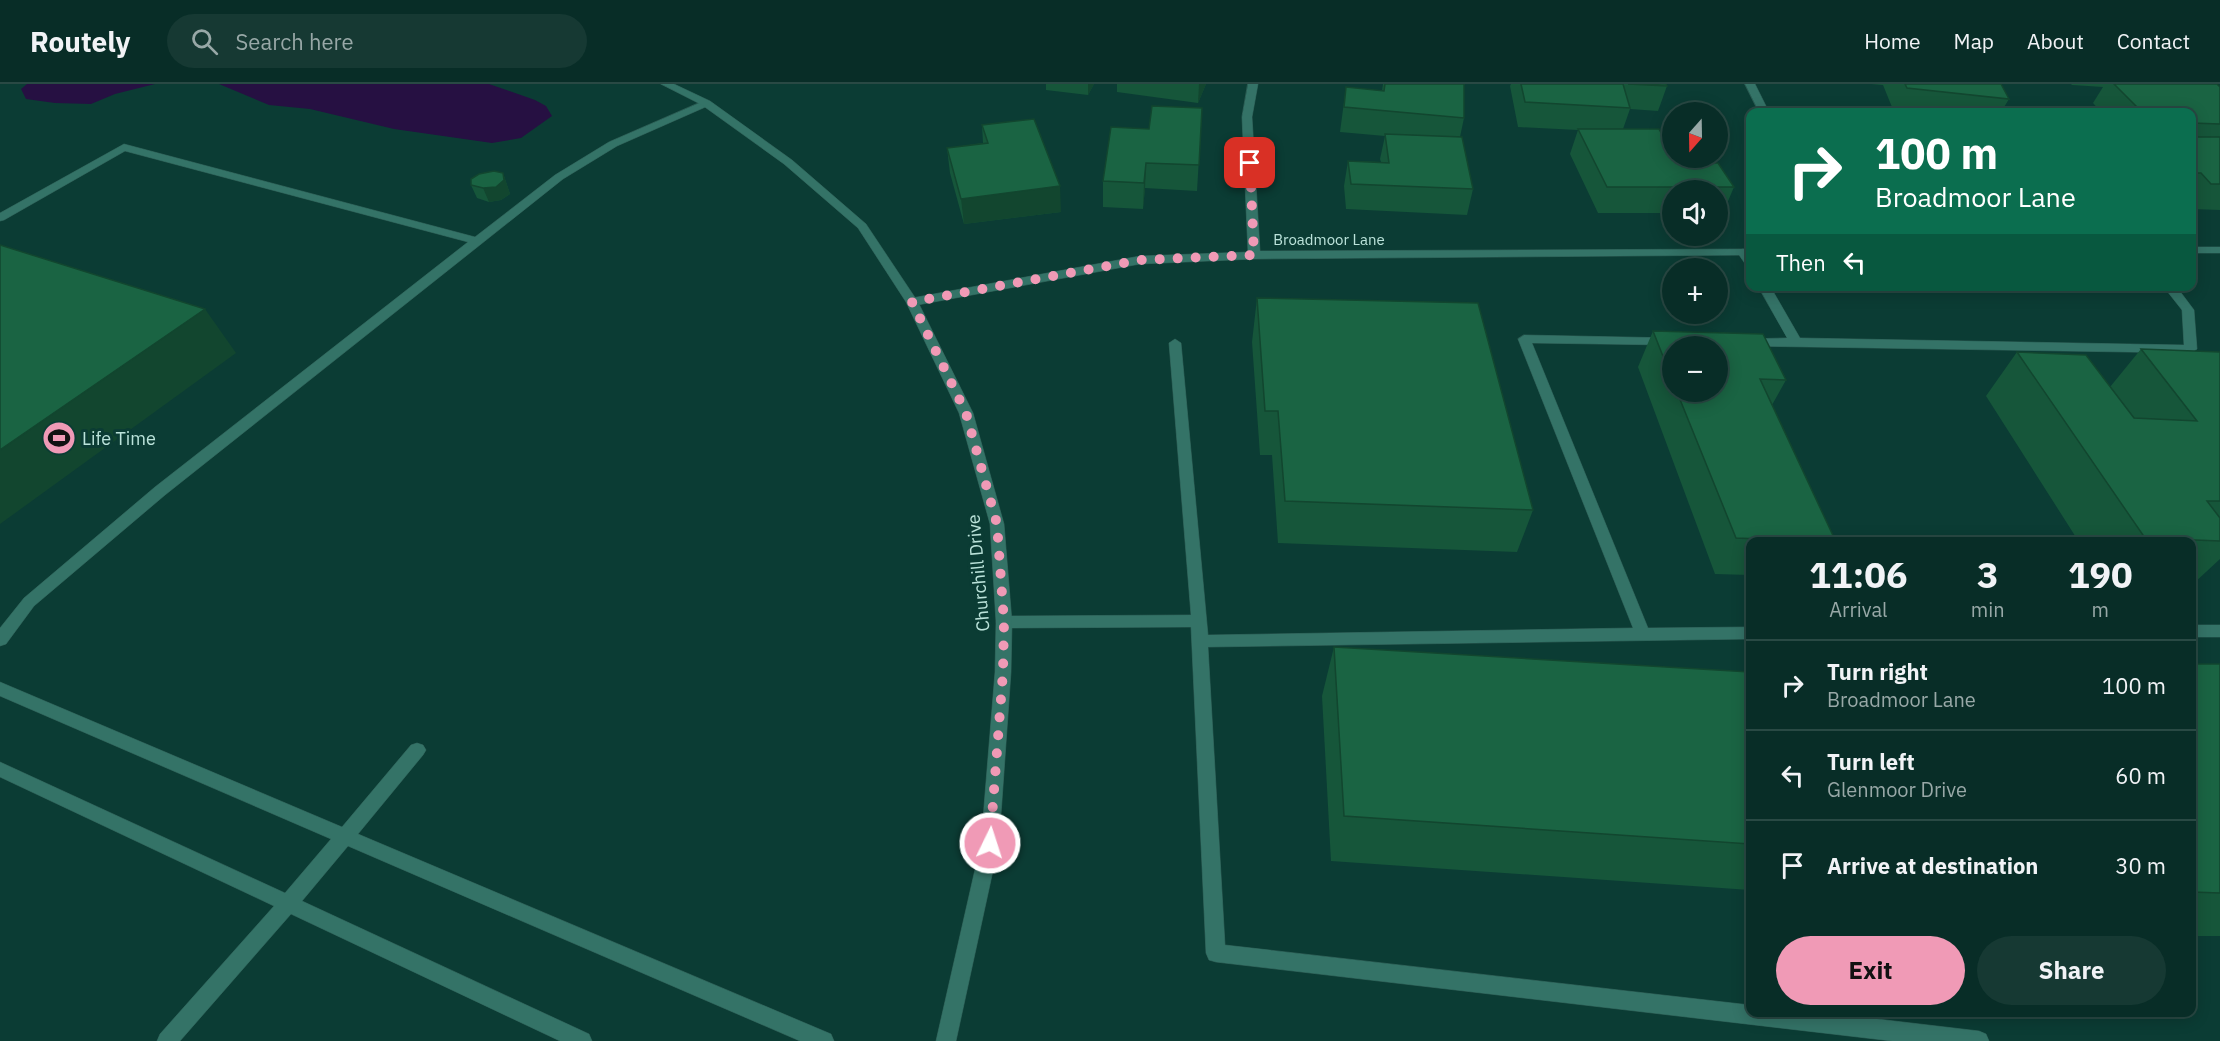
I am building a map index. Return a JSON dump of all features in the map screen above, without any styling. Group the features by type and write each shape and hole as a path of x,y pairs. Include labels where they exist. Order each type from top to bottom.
{"street":[{"name":"Churchill Drive","path":"666,84 706,104 788,162 861,226 912,302 966,413 997,524 1004,622 1003,672 990,843 946,1041"},
{"path":"1253,84 1247,117 1254,255"},
{"path":"1750,84 1762,108"},
{"path":"0,640 29,602 160,491 559,177 613,144 706,104"},
{"path":"0,218 124,147 476,241"},
{"path":"0,205 16,209"},
{"path":"2196,250 2220,250"},
{"name":"Broadmoor Lane","path":"912,302 1140,260 1254,255 1746,252"},
{"path":"1767,291 1796,342"},
{"path":"1737,342 2190,350 2188,310 2173,291"},
{"path":"1643,634 1524,339 1662,341"},
{"path":"1175,343 1199,621 1216,953 1746,1014"},
{"path":"1004,622 1199,621"},
{"path":"2196,631 2220,631"},
{"path":"1200,641 1746,633"},
{"path":"0,689 824,1041"},
{"path":"167,1041 289,903 417,750"},
{"path":"0,769 582,1041"},
{"path":"1771,1017 1979,1041"}],"shaded area":[{"path":"27,84 155,84 115,94 91,104 26,99 21,89"},
{"path":"219,84 489,84 535,100 546,106 552,116 521,138 492,143 394,129 310,109 269,105"}],"building":[{"path":"1385,84 1464,84 1464,118 1344,107 1346,87 1384,91"},
{"path":"1521,84 1623,84 1630,108 1525,102"},
{"path":"1628,84 1666,84 1667,86"},
{"path":"1905,84 2001,84 2009,99 1907,88"},
{"path":"2114,84 2217,84 2220,87 2220,124 2196,123 2196,108 2138,108"},
{"path":"1152,106 1202,108 1199,165 1146,163 1144,183 1103,181 1111,127 1149,129"},
{"path":"1034,119 1060,186 961,199 947,148 988,143 982,125"},
{"path":"1578,129 1659,129 1662,134 1662,168 1721,168 1734,187 1728,187 1728,180 1662,180 1662,187 1607,187"},
{"path":"1385,134 1462,137 1473,189 1351,184 1348,161 1389,163"},
{"path":"2196,137 2220,137 2220,184 2211,184 2201,173 2196,173"},
{"path":"494,171 503,173 504,180 496,187 483,188 471,185 471,179 479,174"},
{"path":"0,245 205,309 0,450"},
{"path":"1257,298 1478,303 1533,510 1285,501 1278,411 1265,411"},
{"path":"1653,331 1763,334 1786,380 1760,379 1834,537 1736,538 1681,402 1728,402 1728,336 1662,336 1662,354"},
{"path":"2141,349 2220,352 2220,501 2207,501 2220,518 2220,541 2196,540 2196,537 2144,537 2017,352 2086,355 2134,418 2197,421"},
{"path":"1334,647 1746,672 1746,844 1344,816"},
{"path":"2196,664 2220,664 2220,893 2196,892"}],"place":[{"name":"Life Time","path":"59,438"}],"route":[{"path":"990,843 1003,672 1004,622 997,524 966,413 912,302 1140,260 1254,255 1250,163"}]}
